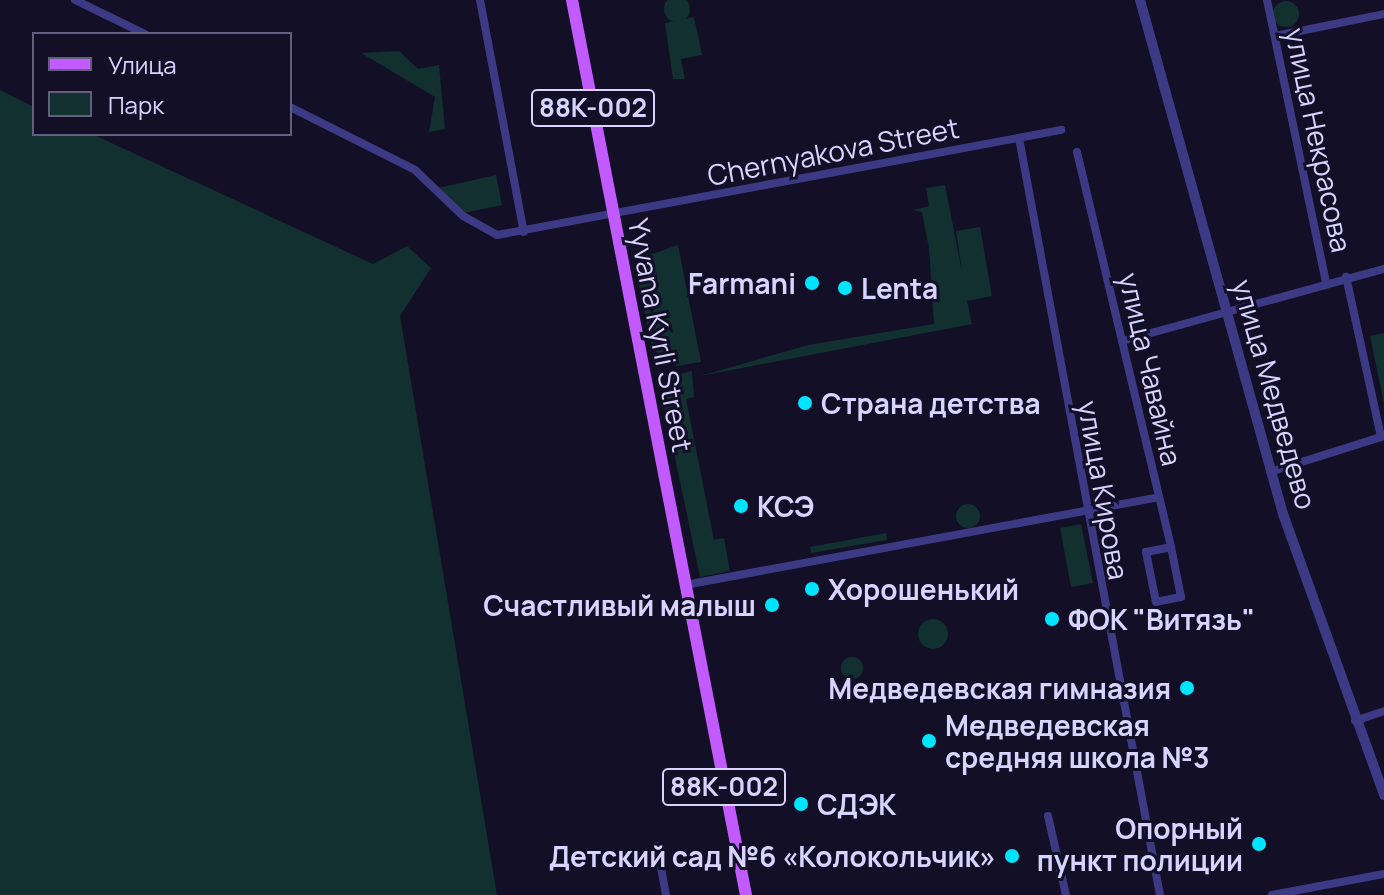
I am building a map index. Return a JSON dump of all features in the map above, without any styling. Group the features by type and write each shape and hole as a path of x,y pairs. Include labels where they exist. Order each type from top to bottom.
{"main road":[{"name":"Yyvana Kyrli Street","path":"572,0 746,895"}],"street":[{"path":"75,0 141,32"},
{"path":"480,0 524,232"},
{"name":"улица Медведево","path":"1140,0 1270,472 1355,721 1384,795"},
{"name":"улица Некрасова","path":"1122,341 1326,282 1267,0"},
{"path":"1275,36 1384,14"},
{"name":"Chernyakova Street","path":"292,108 405,165 485,231 524,232 1061,130"},
{"name":"улица Кирова","path":"1019,138 1085,509 1160,895"},
{"name":"улица Чавайна","path":"1077,152 1171,547 1181,597 1156,602 1146,552 1171,547"},
{"path":"1326,282 1384,269"},
{"path":"1270,472 1381,437 1346,277"},
{"path":"685,585 1158,497"},
{"path":"1355,721 1384,711"},
{"path":"1048,816 1066,895"},
{"path":"657,846 666,895"},
{"path":"1272,895 1384,874"}],"green space":[{"path":"669,-1 685,-1 689,4 689,14 682,21 672,21 665,14 665,4"},
{"path":"1286,1 1295,5 1299,14 1295,23 1286,27 1277,23 1273,14 1277,5"},
{"path":"694,17 702,55 681,59 685,79 673,79 665,23"},
{"path":"399,51 418,69 439,65 445,129 429,132 435,97 361,53"},
{"path":"0,90 32,106 32,136 96,136 373,264 407,246 431,268 400,316 497,895 0,895"},
{"path":"496,175 502,205 464,213 438,188"},
{"path":"945,185 963,277 956,231 980,227 992,296 967,301 972,324 700,376 808,345 934,324 929,248 922,212 913,210 929,206 926,188"},
{"path":"678,245 701,362 677,366 652,349 638,279 644,257"},
{"path":"1384,333 1384,404 1370,336"},
{"path":"692,371 694,397 686,399 714,540 724,538 730,571 700,577 662,396 673,376"},
{"path":"968,504 976,508 980,516 976,524 968,528 960,524 956,516 960,508"},
{"path":"1081,524 1093,583 1071,587 1060,528"},
{"path":"886,533 887,540 811,553 810,547"},
{"path":"933,619 943,624 948,634 943,644 933,649 923,644 918,634 923,624"},
{"path":"852,657 860,660 863,668 860,676 852,679 844,676 841,668 844,660"}],"place":[{"name":"Farmani","path":"812,283"},
{"name":"Lenta","path":"845,288"},
{"name":"Страна детства","path":"805,403"},
{"name":"КСЭ","path":"741,506"},
{"name":"Хорошенький","path":"812,589"},
{"name":"Счастливый малыш","path":"772,605"},
{"name":"ФОК \"Витязь\"","path":"1052,619"},
{"name":"Медведевская гимназия","path":"1187,688"},
{"name":"Медведевская средняя школа №3","path":"929,741"},
{"name":"СДЭК","path":"801,804"},
{"name":"Опорный пункт полиции","path":"1259,844"},
{"name":"Детский сад №6 «Колокольчик»","path":"1012,856"}]}
